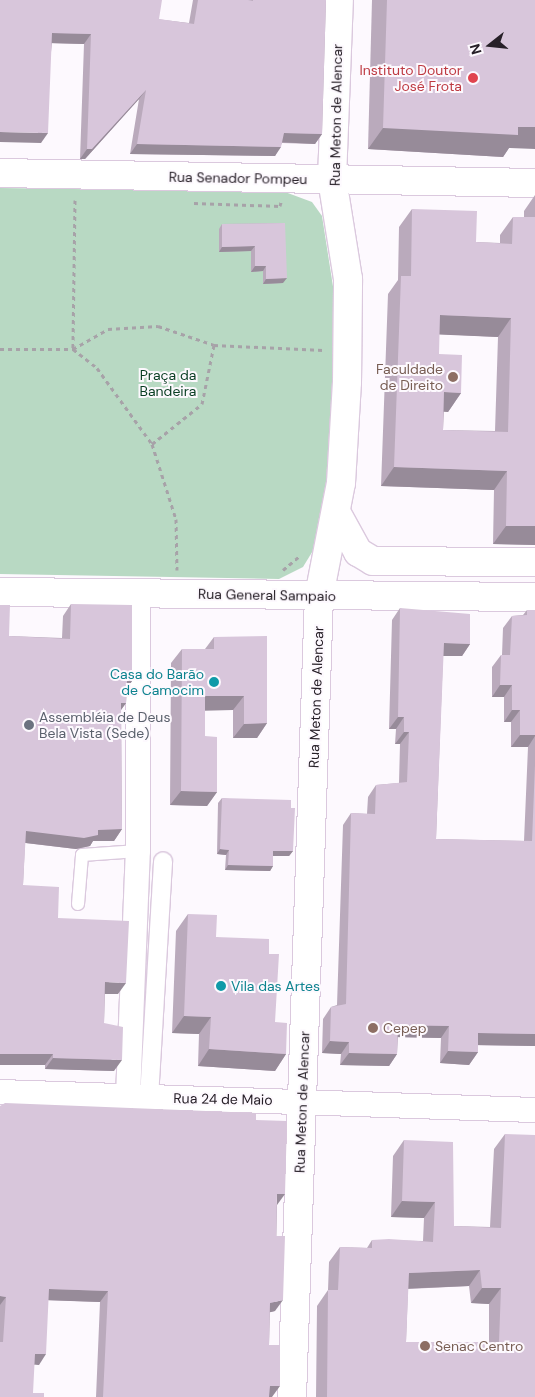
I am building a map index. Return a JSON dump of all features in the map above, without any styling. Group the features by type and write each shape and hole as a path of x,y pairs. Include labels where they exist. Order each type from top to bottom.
{"street":[{"name":"Rua Meton de Alencar","path":"292,1397 319,596 336,512 347,382 348,279 332,179 339,0"},
{"name":"Rua Senador Pompeu","path":"0,173 535,183"},
{"path":"336,512 358,552 373,561 535,562"},
{"name":"Rua General Sampaio","path":"0,592 535,597"},
{"path":"138,592 139,1097"},
{"path":"139,1097 163,861"},
{"name":"Rua 24 de Maio","path":"0,1092 535,1110"}],"lane":[{"path":"78,904 82,855 138,851"}],"path":[{"path":"73,349 75,192"},
{"path":"185,200 201,205 280,206 284,197"},
{"path":"0,348 73,349 108,329 158,326 214,345 332,350"},
{"path":"152,444 202,404 214,345"},
{"path":"73,349 97,368 152,444 176,519 177,576"},
{"path":"278,573 304,549"}],"green space":[{"name":"Praça da Bandeira","path":"0,188 285,192 312,202 322,216 334,293 333,444 317,544 303,567 279,579 0,574"}],"building":[{"path":"0,0 162,0 159,19 194,24 198,0 326,0 322,134 284,133 281,147 137,144 146,90 92,149 87,149 91,34 52,33 48,133 0,132"},
{"name":"Instituto Doutor José Frota","path":"387,0 535,0 535,127 518,127 518,135 383,128"},
{"path":"412,209 477,211 476,242 512,244 513,217 535,217 535,526 506,526 507,471 394,467 401,276 411,276","holes":["440,315 511,318 508,432 443,430 444,392 461,393 462,355 439,354"]},
{"path":"285,223 287,278 266,279 266,266 255,266 255,246 222,247 222,224"},
{"path":"71,604 132,605 132,681 127,681 126,703 121,703 122,829 98,830 98,835 84,838 26,831 23,885 59,887 58,918 129,921 126,983 105,982 104,1023 123,1027 122,1060 53,1058 53,1054 0,1054 0,605 10,605 9,636 70,639"},
{"path":"400,608 470,614 470,644 444,643 436,839 532,841 535,765 535,1034 478,1033 478,1052 448,1051 449,1026 398,1025 397,1054 349,1053 349,1042 330,1041 331,1007 346,1004 351,813 375,814 376,785 407,782 409,732 404,732 404,717 398,717"},
{"path":"527,610 535,610 535,735 520,735 520,710 512,710 512,685 500,685 501,655 510,655 512,616 527,615"},
{"path":"267,636 267,723 244,724 244,696 205,696 205,736 217,737 217,792 181,791 182,649 214,649 214,637"},
{"path":"222,798 291,800 291,808 295,808 293,851 273,851 273,866 228,865 229,850 220,849"},
{"name":"Vila das Artes","path":"188,914 217,915 216,937 269,939 269,954 279,954 275,1022 287,1023 286,1054 209,1049 211,1017 184,1016"},
{"path":"5,1103 256,1113 256,1120 287,1121 285,1194 277,1194 276,1236 285,1236 283,1300 270,1303 269,1345 280,1345 280,1386 270,1386 269,1397 103,1397 108,1291 49,1289 46,1354 35,1354 33,1393 44,1393 44,1397 0,1397 0,1342 3,1342 6,1297 0,1296 0,1106"},
{"path":"505,1134 535,1135 535,1397 327,1397 328,1290 338,1290 340,1247 372,1248 372,1240 389,1239 433,1242 435,1202 402,1201 404,1140 453,1142 454,1226 501,1228","holes":["480,1270 482,1288 501,1288 499,1342 406,1342 409,1273"]}],"place":[{"name":"Instituto Doutor José Frota","path":"473,78"},
{"name":"Faculdade de Direito","path":"453,377"},
{"name":"Casa do Barão de Camocim","path":"214,682"},
{"name":"Assembléia de Deus Bela Vista (Sede)","path":"29,725"},
{"name":"Vila das Artes","path":"221,986"},
{"name":"Cepep","path":"373,1028"},
{"name":"Senac Centro","path":"425,1346"}]}
